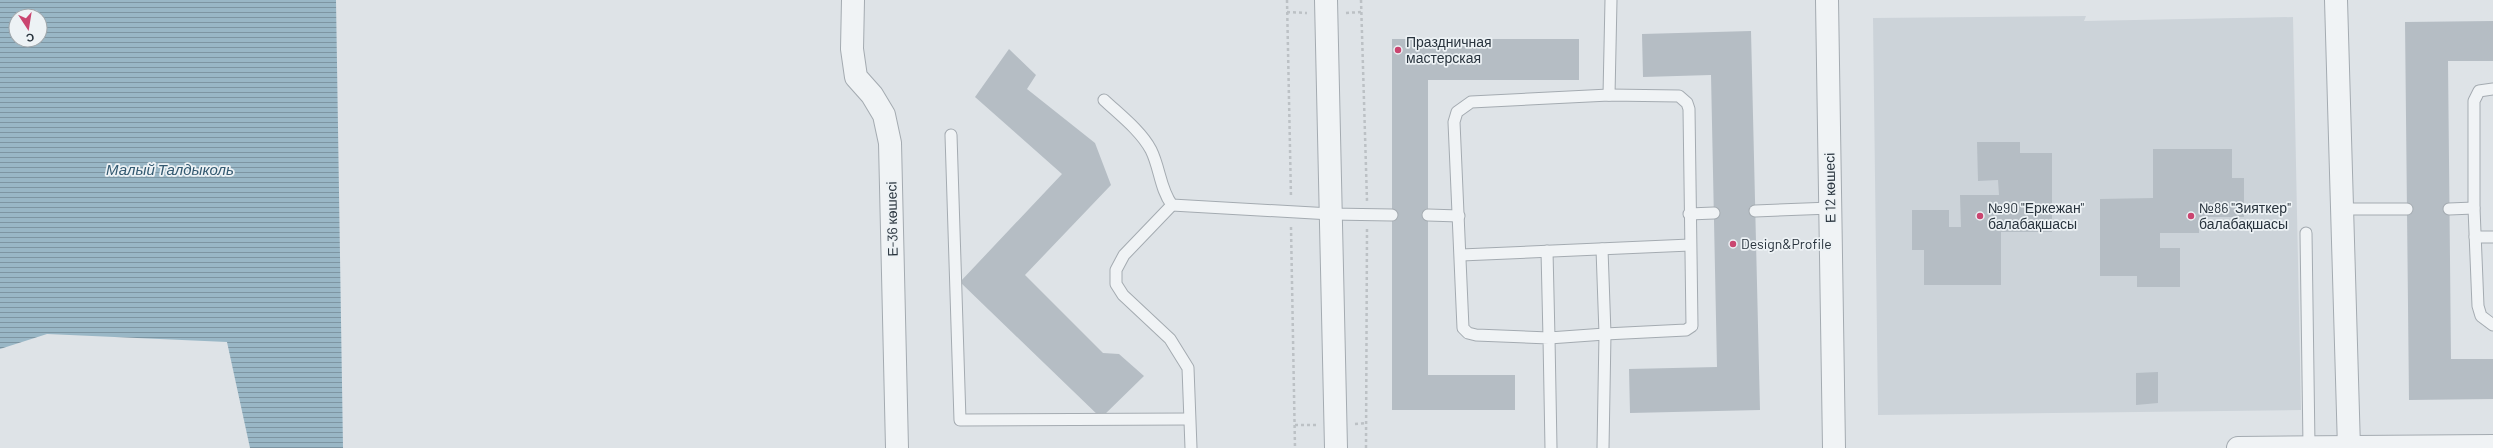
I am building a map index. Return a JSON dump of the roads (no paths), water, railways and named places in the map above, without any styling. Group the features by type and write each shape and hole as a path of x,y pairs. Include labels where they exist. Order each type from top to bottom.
{"street":[{"name":"Е-36 көшесі","path":"852,0 852,49 856,77 872,95 884,116 890,144 897,448"},
{"path":"1326,0 1336,448"},
{"name":"Е 12 көшесі","path":"1827,0 1834,448"},
{"path":"2336,0 2349,447"},
{"path":"2238,448 2309,446 2493,446"}],"lane":[{"path":"1609,95 1610,0"},
{"path":"2493,89 2479,91 2474,101 2474,208 2478,306 2481,316 2493,325"},
{"path":"1609,95 1679,96 1687,103 1692,326 1686,330 1549,338 1468,333 1463,328 1454,122 1462,106 1471,102 1609,95"},
{"path":"1104,100 1129,123 1150,150 1166,196 1172,205"},
{"path":"950,135 960,420 1189,419"},
{"path":"1191,448 1188,368 1170,339 1123,295 1116,284 1116,270 1124,254 1172,205 1330,214 1392,215"},
{"path":"1755,211 1831,208"},
{"path":"2449,209 2474,208"},
{"path":"2342,209 2407,209"},
{"path":"1689,214 1714,213"},
{"path":"1428,215 1459,216"},
{"path":"2306,234 2309,446"},
{"path":"2475,237 2493,236"},
{"path":"1461,255 1690,245"},
{"path":"1602,249 1605,334 1603,448"},
{"path":"1547,251 1551,448"}],"water":[{"name":"Малый Талдыколь","path":"0,0 336,0 343,448 250,448 227,342 47,334 0,349"}],"place":[{"name":"Праздничная мастерская","path":"1398,50"},
{"name":"№90 \"Еркежан\" балабақшасы","path":"1980,216"},
{"name":"№86 \"Зияткер\" балабақшасы","path":"2191,216"},
{"name":"Design&Profile","path":"1733,244"}]}
